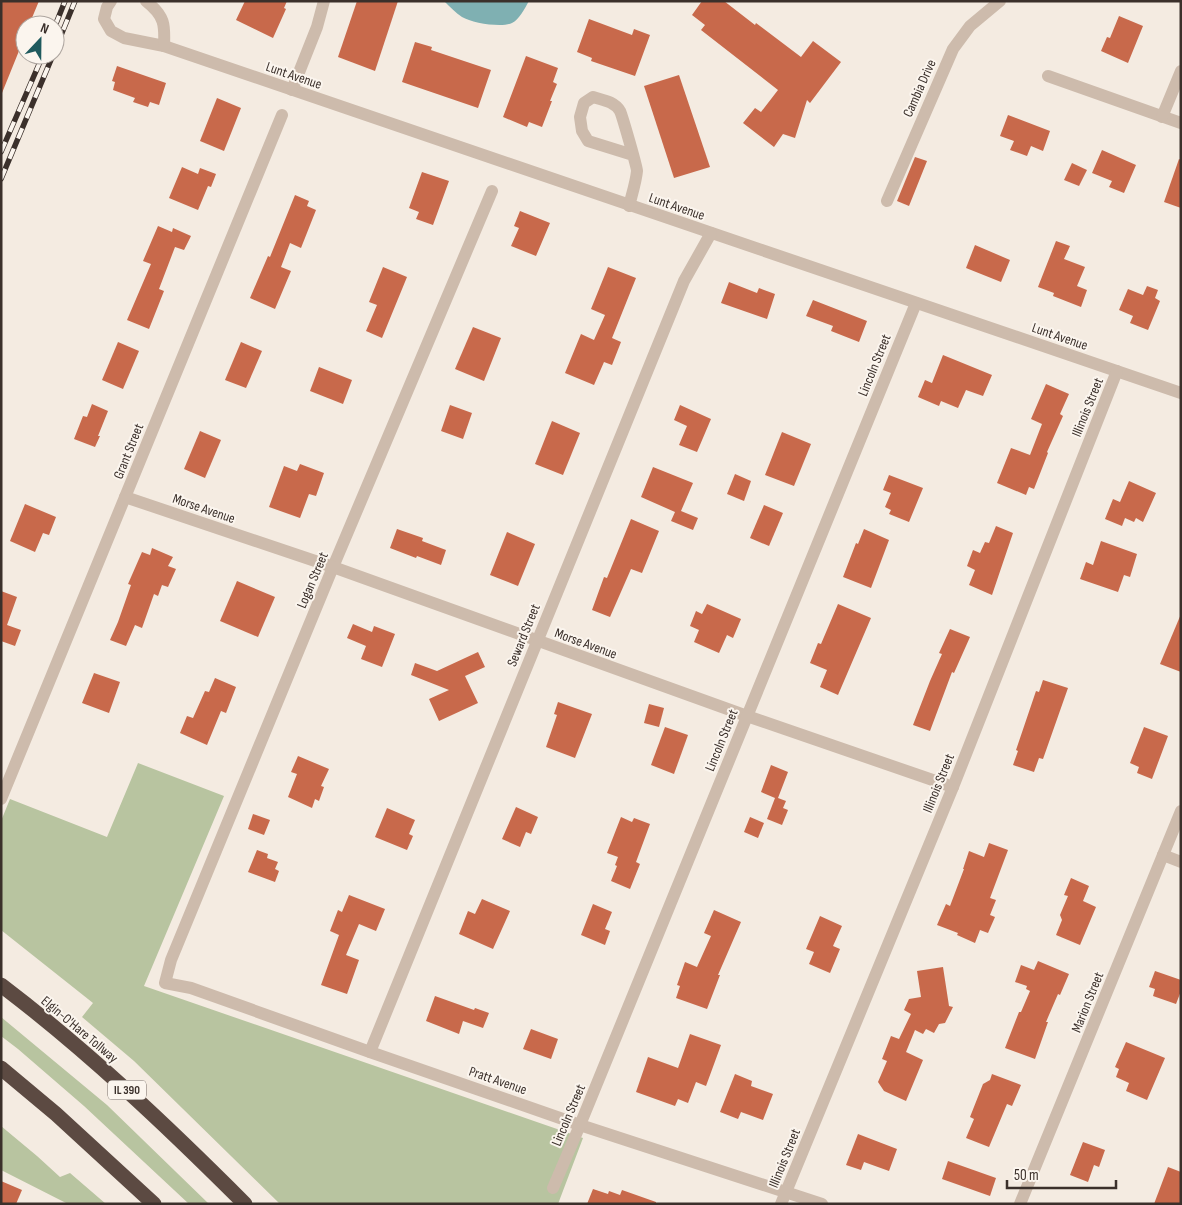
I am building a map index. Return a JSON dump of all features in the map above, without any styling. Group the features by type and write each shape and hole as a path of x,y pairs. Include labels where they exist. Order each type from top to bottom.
{"highway":[{"name":"Elgin-O'Hare Tollway","path":"1,985 63,1035 137,1099 191,1149 245,1204"},
{"path":"1,1068 56,1114 154,1204"}],"street":[{"name":"Lunt Avenue","path":"111,1 107,7 104,19 111,31 124,38 164,46 1181,393"},
{"path":"146,1 153,6 162,18 164,46"},
{"path":"292,90 317,27 324,1"},
{"name":"Cambia Drive","path":"887,201 953,49 970,26 1000,1"},
{"path":"1162,117 1181,71"},
{"path":"1048,76 1181,123"},
{"path":"630,206 638,169 634,155 620,111 610,102 592,97 584,103 580,116 582,131 588,141 634,155"},
{"name":"Grant Street","path":"1,799 282,115"},
{"name":"Logan Street","path":"165,982 171,960 333,567 492,191"},
{"name":"Seward Street","path":"370,1052 684,281 711,233"},
{"name":"Lincoln Street","path":"553,1188 916,303"},
{"name":"Illinois Street","path":"783,1198 953,786 1117,371"},
{"name":"Morse Avenue","path":"125,497 333,567 747,716 953,786"},
{"name":"Marion Street","path":"1020,1204 1181,811"},
{"path":"1163,855 1181,862"},
{"name":"Pratt Avenue","path":"165,982 191,988 783,1198 822,1204"}],"green space":[{"path":"138,763 224,796 144,986 583,1138 558,1204 280,1204 134,1061 82,1017 93,1003 1,930 1,821 10,799 107,837"},
{"path":"1,1017 107,1105 209,1204 189,1204 84,1106 1,1036"},
{"path":"1,1126 60,1177 70,1173 106,1204 68,1204 1,1170"}],"water":[{"path":"444,1 529,1 522,14 515,21 501,25 487,24 462,17"}],"building":[{"path":"1,1 39,1 33,15 15,15 15,61 2,93"},
{"path":"245,1 287,1 284,8 286,9 273,38 236,20"},
{"path":"357,1 398,1 375,71 338,57"},
{"path":"702,1 724,1 801,57 813,41 841,62 810,103 807,100 795,138 783,134 774,147 743,123 755,108 761,112 778,90 701,30 705,25 692,15"},
{"path":"1119,16 1143,26 1128,63 1101,51 1107,37 1110,38"},
{"path":"589,19 632,35 634,29 650,35 635,76 591,61 592,58 577,52"},
{"path":"415,42 432,47 431,50 491,70 478,108 402,82"},
{"path":"526,56 558,68 553,82 557,84 542,127 529,122 527,127 503,117"},
{"path":"117,66 166,83 159,105 150,102 148,107 133,102 135,98 113,90 115,82 112,81"},
{"path":"679,75 710,167 674,178 644,86"},
{"path":"217,98 241,108 224,151 200,141"},
{"path":"1008,115 1050,131 1043,151 1031,146 1027,156 1010,150 1014,141 1000,136"},
{"path":"1102,150 1136,165 1124,193 1109,187 1112,181 1092,173"},
{"path":"915,157 927,161 909,206 897,201"},
{"path":"1179,159 1181,160 1181,208 1164,202"},
{"path":"1072,163 1087,170 1079,186 1064,180"},
{"path":"182,167 198,174 200,168 216,174 211,187 208,186 198,210 169,198"},
{"path":"422,172 449,181 433,225 416,219 419,212 409,208"},
{"path":"295,195 309,201 307,206 316,210 301,248 290,243 281,267 291,271 275,309 250,298 268,256 270,257"},
{"path":"520,211 550,223 536,256 511,246 519,228 514,226"},
{"path":"158,226 172,232 173,228 191,236 184,250 175,247 159,289 164,291 149,329 127,320 151,264 143,261"},
{"path":"1056,241 1070,246 1064,259 1085,267 1077,286 1087,290 1081,307 1053,296 1054,293 1038,287"},
{"path":"975,245 1010,260 1001,282 966,268"},
{"path":"383,267 407,277 382,338 366,331 377,305 369,302"},
{"path":"608,267 636,278 612,338 621,342 612,365 604,362 594,385 565,373 581,334 594,340 605,315 591,309"},
{"path":"729,282 757,293 759,288 775,294 767,319 721,303"},
{"path":"1147,286 1158,290 1155,298 1160,301 1148,330 1130,323 1133,316 1119,310 1128,289 1143,295"},
{"path":"813,300 867,321 859,342 831,331 833,326 806,316"},
{"path":"473,327 501,338 484,381 455,369"},
{"path":"118,342 139,351 123,389 102,380"},
{"path":"241,342 262,351 246,388 225,380"},
{"path":"943,355 992,375 983,396 966,390 958,408 941,401 939,406 918,397 925,380 932,383"},
{"path":"319,367 352,380 343,404 310,391"},
{"path":"1046,384 1069,394 1060,414 1063,416 1047,452 1034,489 1029,487 1026,495 997,483 1011,448 1030,455 1042,424 1031,419"},
{"path":"92,404 108,411 95,447 74,439 83,416 87,417"},
{"path":"450,405 472,413 463,439 441,431"},
{"path":"680,405 711,419 697,452 679,445 687,426 674,420"},
{"path":"552,421 580,433 563,475 535,464"},
{"path":"200,431 221,440 205,478 184,469"},
{"path":"782,432 811,444 794,486 765,475"},
{"path":"300,464 324,473 316,496 309,494 300,518 269,507 284,466 297,471"},
{"path":"653,467 693,483 681,511 698,518 693,530 671,521 675,512 641,497"},
{"path":"735,474 751,481 744,501 727,494"},
{"path":"889,475 923,488 909,522 889,514 891,510 885,507 891,493 883,490"},
{"path":"1129,481 1156,493 1143,522 1136,518 1134,522 1125,518 1122,526 1105,519 1113,499 1120,502"},
{"path":"25,504 56,517 49,535 43,533 35,552 10,541"},
{"path":"764,505 783,513 769,546 750,538"},
{"path":"631,519 659,531 642,573 631,569 610,617 592,610 604,577 607,578"},
{"path":"996,526 1013,533 992,595 969,585 975,570 967,566 973,550 980,553 985,542 989,543"},
{"path":"397,529 423,538 422,541 446,550 441,565 390,548"},
{"path":"864,529 889,540 871,588 843,577 856,543 858,544"},
{"path":"507,532 535,544 518,586 490,575"},
{"path":"1101,541 1137,554 1130,577 1124,575 1118,592 1080,579 1086,562 1093,565"},
{"path":"152,548 173,557 168,566 176,569 168,587 162,585 158,596 154,594 142,628 135,625 126,646 110,640 131,585 128,584 142,552 150,555"},
{"path":"237,581 275,597 258,637 220,621"},
{"path":"1,591 17,597 7,625 21,630 15,646 1,641"},
{"path":"707,604 741,619 733,638 727,635 719,653 694,642 699,630 690,626 696,611 702,614"},
{"path":"838,604 871,618 838,695 820,687 827,670 810,663 818,643 821,644"},
{"path":"1181,614 1181,672 1160,664"},
{"path":"353,624 372,632 374,626 395,634 382,667 361,659 366,646 347,638"},
{"path":"950,629 970,637 954,673 952,672 930,731 913,725 942,654 939,653"},
{"path":"478,652 485,667 465,676 478,703 439,721 429,699 449,690 411,675 415,663 437,671"},
{"path":"94,673 120,682 109,713 82,703"},
{"path":"215,678 236,687 226,713 221,711 207,745 180,733 187,716 193,718 205,691 209,692"},
{"path":"1043,680 1068,688 1043,759 1039,758 1034,772 1013,765 1018,751 1016,750 1036,691 1039,692"},
{"path":"558,702 592,714 575,758 546,747 557,715 554,714"},
{"path":"649,704 664,708 659,727 644,723"},
{"path":"665,727 688,735 674,774 651,765"},
{"path":"1144,727 1168,736 1152,779 1137,773 1139,767 1130,763"},
{"path":"298,756 329,769 321,786 324,787 319,801 315,799 312,808 288,797 297,774 291,772"},
{"path":"771,765 788,772 778,798 786,801 783,808 788,810 782,825 767,819 775,798 761,792"},
{"path":"516,807 538,817 531,834 526,832 520,847 502,839"},
{"path":"387,808 415,820 409,834 413,836 407,850 375,837"},
{"path":"253,814 270,820 264,835 248,829"},
{"path":"621,817 632,822 634,818 650,824 636,862 640,864 630,889 611,881 617,866 615,865 618,857 607,853"},
{"path":"750,817 764,823 758,838 744,832"},
{"path":"989,843 1008,850 990,898 996,900 990,915 995,917 988,933 980,930 975,943 957,935 958,933 937,925 946,904 950,906 969,851 984,857"},
{"path":"257,850 268,854 267,858 278,862 275,869 279,871 275,882 248,872"},
{"path":"1071,878 1089,886 1083,901 1096,907 1080,945 1056,935 1062,920 1060,915 1068,896 1064,895"},
{"path":"349,895 385,909 376,931 359,924 346,955 359,960 347,994 321,985 339,935 330,931 338,910 342,912"},
{"path":"482,899 510,911 493,949 459,934 468,911 475,914"},
{"path":"593,904 612,912 605,929 610,931 605,945 581,935"},
{"path":"714,910 741,922 718,975 720,975 707,1009 676,998 680,986 677,985 685,962 697,967 711,936 704,933"},
{"path":"820,916 842,926 833,946 840,949 830,973 809,964 814,952 806,949"},
{"path":"1038,961 1069,974 1046,1022 1048,1022 1035,1059 1005,1048 1019,1012 1021,1012 1030,991 1026,989 1027,986 1015,982 1021,965 1034,970"},
{"path":"943,967 949,1006 953,1007 945,1023 939,1024 934,1033 926,1029 923,1034 915,1030 906,1052 923,1060 906,1101 884,1091 878,1082 887,1061 882,1059 891,1036 899,1039 911,1014 904,1010 909,999 921,997 917,971"},
{"path":"1155,971 1181,980 1181,991 1176,1004 1153,996 1155,989 1149,987"},
{"path":"435,996 474,1010 475,1008 489,1013 483,1028 463,1021 459,1034 426,1021"},
{"path":"531,1029 558,1039 551,1059 523,1049"},
{"path":"690,1034 721,1045 706,1086 696,1082 688,1103 678,1099 675,1106 636,1092 648,1057 678,1068"},
{"path":"1126,1042 1165,1058 1147,1100 1126,1091 1129,1083 1116,1077 1119,1069 1115,1067"},
{"path":"735,1074 752,1081 751,1086 773,1094 763,1120 741,1112 738,1119 720,1112"},
{"path":"992,1074 1021,1085 1012,1106 1007,1104 989,1147 966,1138 974,1119 970,1117 983,1084 990,1080"},
{"path":"858,1134 897,1149 889,1171 864,1162 861,1170 846,1165"},
{"path":"1083,1142 1105,1150 1099,1167 1094,1165 1088,1182 1070,1175"},
{"path":"948,1161 996,1178 990,1196 942,1179"},
{"path":"1168,1167 1181,1172 1181,1204 1154,1204"},
{"path":"1,1181 22,1190 16,1204 1,1204"},
{"path":"593,1189 608,1194 609,1191 620,1195 622,1190 656,1202 656,1204 587,1204"}],"railway":[{"path":"59,15 65,1"},
{"path":"65,26 75,1"},
{"path":"1,152 39,65"},
{"path":"1,179 49,65"}]}
